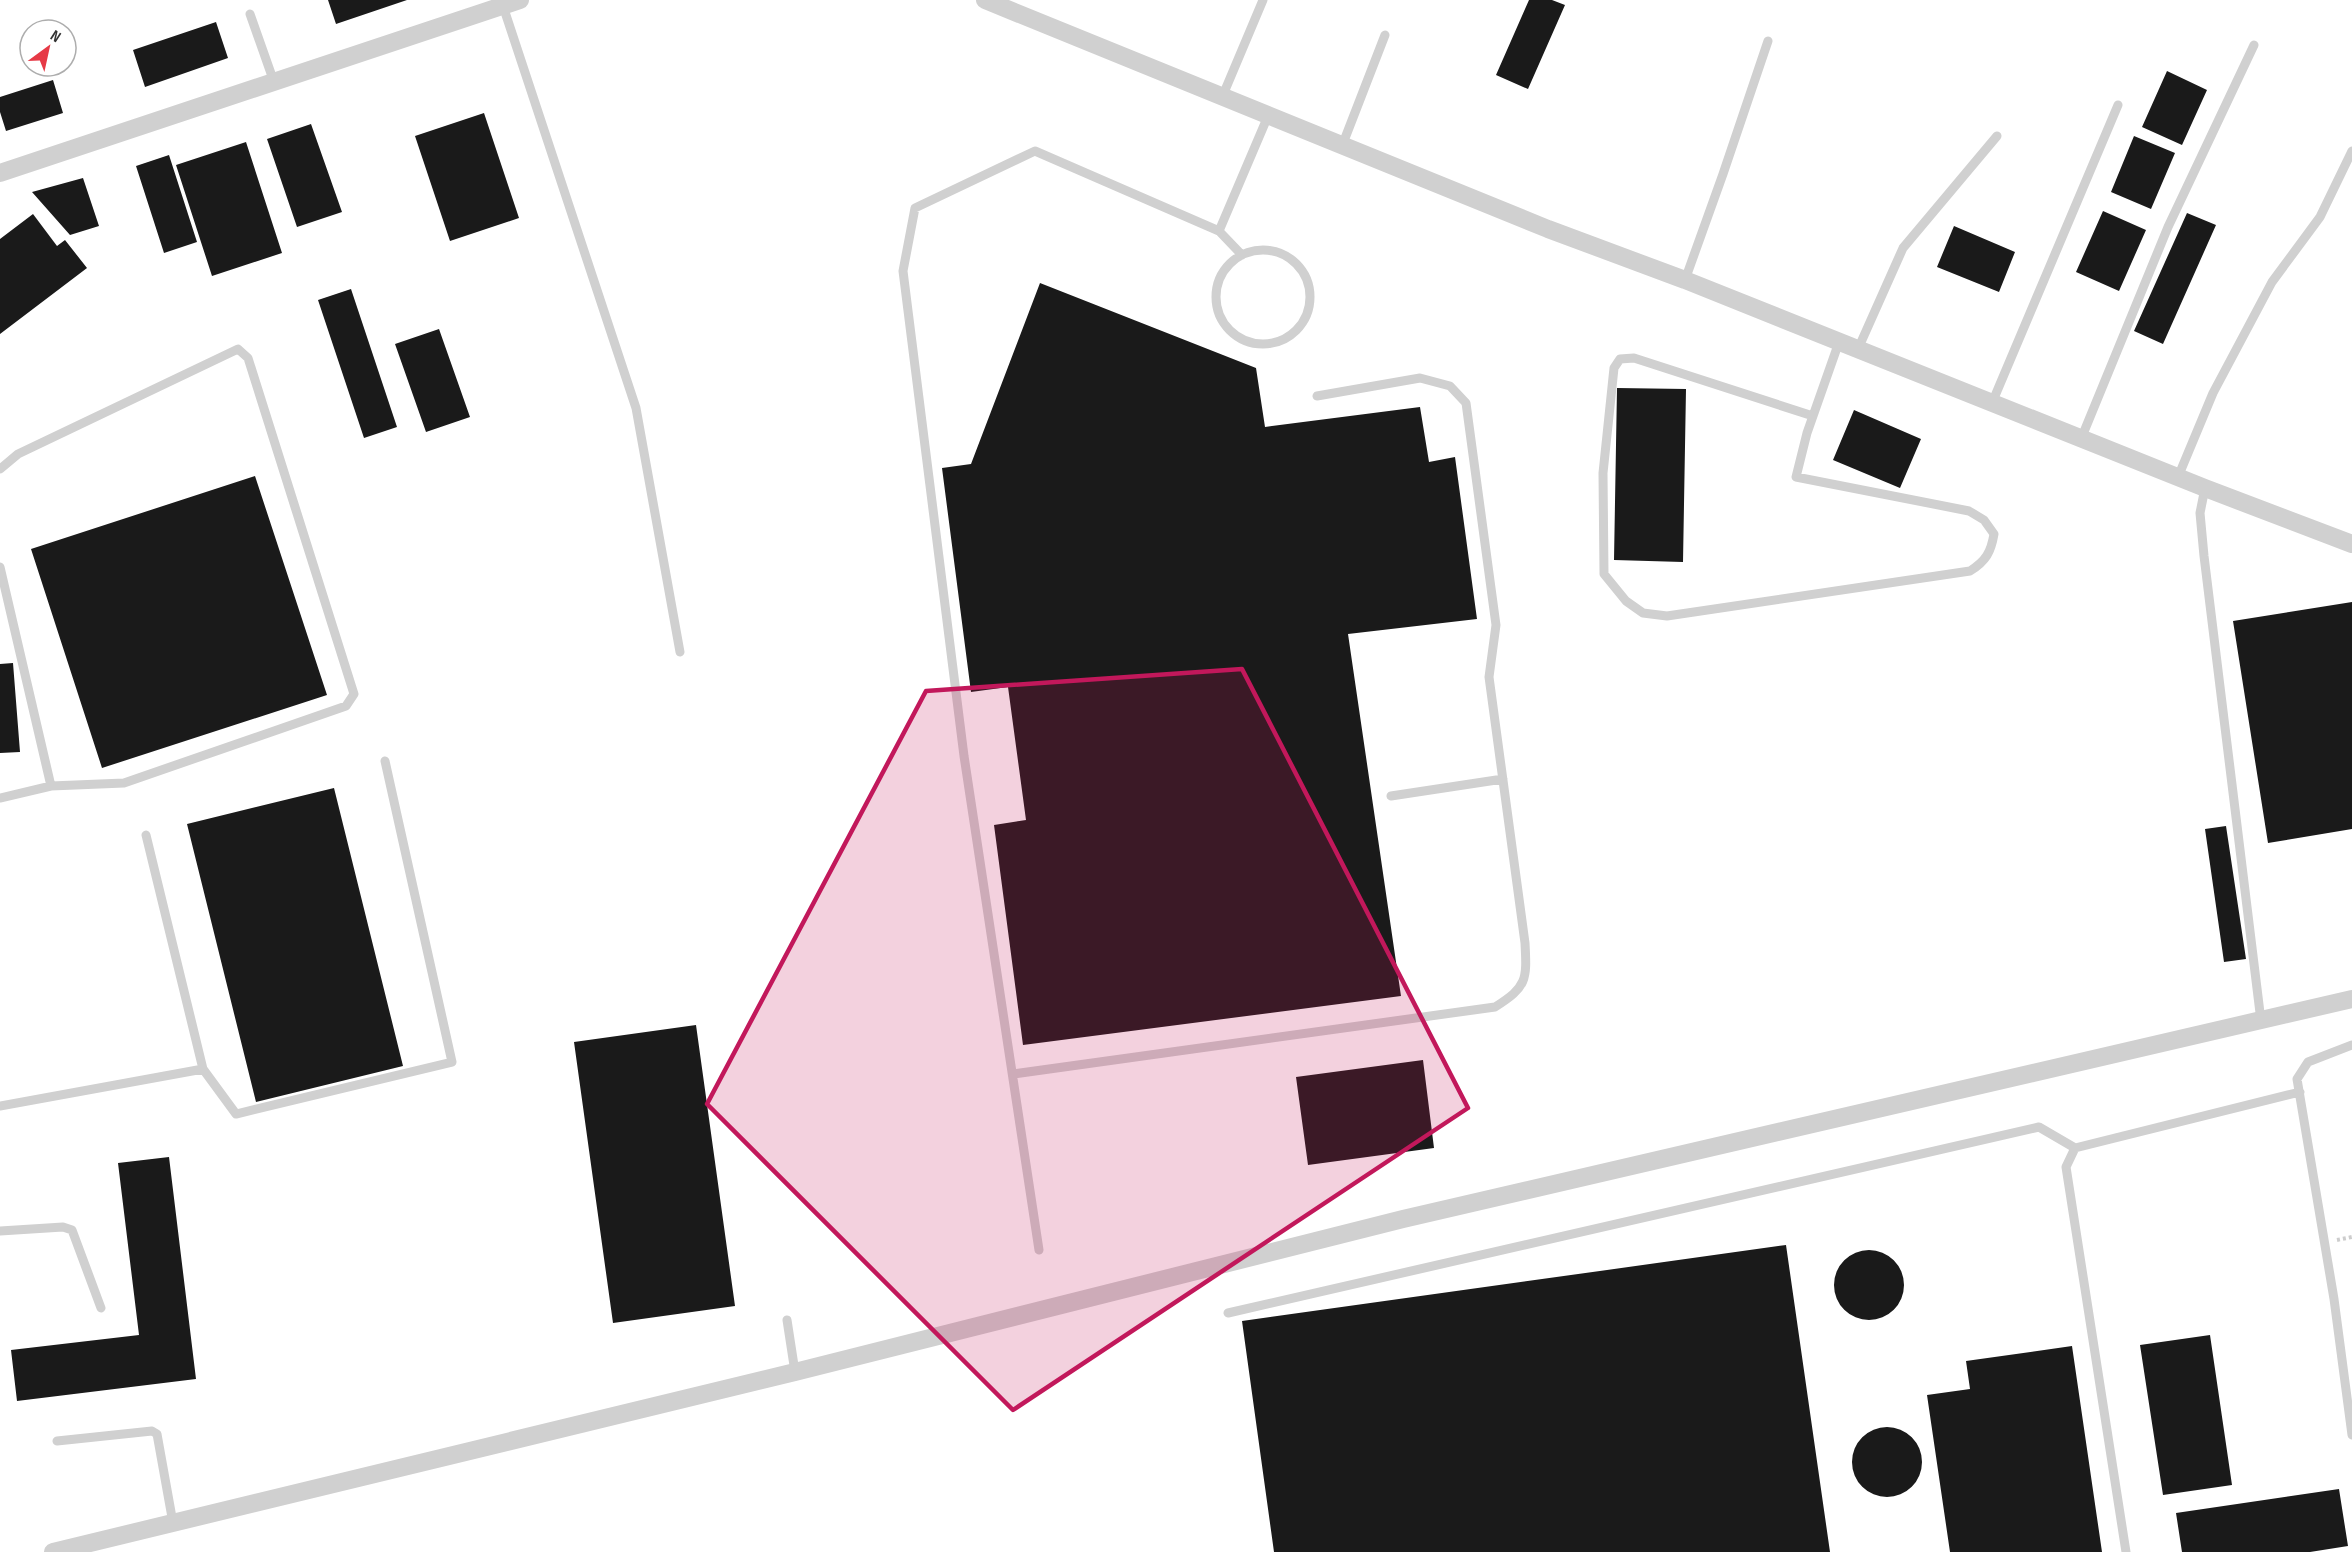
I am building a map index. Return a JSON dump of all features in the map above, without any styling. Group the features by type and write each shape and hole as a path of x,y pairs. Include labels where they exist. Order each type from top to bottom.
{"street":[{"path":"985,0 1548,229 1684,280 2081,439 2352,544"},
{"path":"0,173 512,3"},
{"path":"53,1552 795,1372 1403,1219 2352,999"}],"lane":[{"path":"1223,95 1263,0"},
{"path":"512,3 636,408 680,652"},
{"path":"250,14 274,82"},
{"path":"1342,146 1385,35"},
{"path":"1684,280 1768,41"},
{"path":"2081,439 2168,226 2254,45"},
{"path":"1992,403 2118,105"},
{"path":"1219,231 1268,116"},
{"path":"1858,349 1903,248 1997,136"},
{"path":"1039,1250 964,756 903,271 915,208 1035,151 1219,231 1242,255"},
{"path":"2178,477 2213,393 2267,292 2319,217 2352,151"},
{"path":"1257,250 1272,251 1287,256 1299,267 1307,280 1310,296 1308,311 1301,326 1290,336 1276,343 1261,344 1245,341 1232,333 1222,321 1217,307 1216,292 1220,277 1229,264 1242,255 1257,250"},
{"path":"1812,416 1747,392 1634,358 1620,359 1614,368 1603,473 1604,574 1626,601 1642,613 1667,616 1970,571 1982,564 1991,550 1994,534 1984,520 1969,510 1796,477 1812,416 1839,342"},
{"path":"0,469 18,454 238,350 248,358 354,694 346,706 123,783 51,786 0,798"},
{"path":"1013,1074 1495,1007 1515,994 1527,972 1489,677 1496,626 1466,403 1450,386 1420,378 1317,396"},
{"path":"2205,488 2200,513 2204,556 2261,1021"},
{"path":"0,567 51,786"},
{"path":"146,835 202,1069 236,1114 452,1062 385,761"},
{"path":"1391,796 1503,779"},
{"path":"2352,1045 2308,1062 2297,1079 2334,1299 2352,1435"},
{"path":"0,1106 202,1069"},
{"path":"1228,1314 2039,1127 2075,1148 2300,1092"},
{"path":"2075,1148 2066,1167 2126,1552"},
{"path":"0,1231 63,1227 72,1230 101,1308"},
{"path":"787,1320 795,1372"},
{"path":"57,1441 152,1431 157,1434 173,1523"}],"highlighted area":[{"path":"1242,669 1468,1108 1013,1410 707,1104 926,691"}],"building":[{"path":"328,0 407,0 336,24"},
{"path":"1529,0 1552,0 1565,5 1528,89 1496,75"},
{"path":"216,22 228,58 145,87 133,50"},
{"path":"2167,71 2207,90 2182,145 2142,127"},
{"path":"53,80 63,113 6,131 0,112 0,97"},
{"path":"484,113 519,218 450,241 415,136"},
{"path":"311,124 342,212 297,227 267,139"},
{"path":"2134,136 2175,153 2151,209 2111,192"},
{"path":"246,142 282,253 212,276 176,165"},
{"path":"169,155 197,242 164,253 136,166"},
{"path":"83,178 99,226 70,235 32,192"},
{"path":"2103,211 2146,230 2119,291 2076,272"},
{"path":"2187,213 2216,225 2163,344 2134,331"},
{"path":"33,214 57,246 65,240 87,268 0,334 0,239"},
{"path":"1954,226 2015,252 1999,292 1937,267"},
{"path":"1040,283 1256,368 1265,427 1420,407 1429,462 1455,457 1477,619 1348,634 1401,996 1023,1045 994,825 1026,820 1008,687 971,692 942,468 971,464"},
{"path":"351,289 397,427 364,438 318,300"},
{"path":"439,329 470,417 426,432 395,344"},
{"path":"1617,388 1686,389 1683,562 1614,560"},
{"path":"1854,410 1921,439 1900,488 1833,460"},
{"path":"255,476 327,695 102,768 31,549"},
{"path":"2352,602 2352,829 2268,843 2233,621"},
{"path":"13,663 20,752 0,753 0,664"},
{"path":"334,788 403,1066 256,1102 187,824"},
{"path":"2226,826 2246,959 2224,962 2205,829"},
{"path":"696,1025 735,1306 613,1323 574,1042"},
{"path":"1423,1060 1434,1148 1308,1165 1296,1077"},
{"path":"169,1157 196,1379 17,1401 11,1350 139,1335 118,1163"},
{"path":"1786,1245 1830,1552 1274,1552 1242,1321"},
{"path":"1869,1250 1888,1256 1898,1266 1904,1285 1898,1304 1888,1314 1869,1320 1850,1314 1840,1304 1834,1285 1840,1266 1850,1256"},
{"path":"2210,1335 2232,1485 2163,1495 2140,1345"},
{"path":"2072,1346 2102,1552 1950,1552 1927,1395 1970,1389 1966,1361"},
{"path":"1887,1427 1906,1433 1916,1443 1922,1462 1916,1481 1906,1491 1887,1497 1868,1491 1858,1481 1852,1462 1858,1443 1868,1433"},
{"path":"2339,1489 2348,1546 2310,1552 2182,1552 2176,1513"}]}
